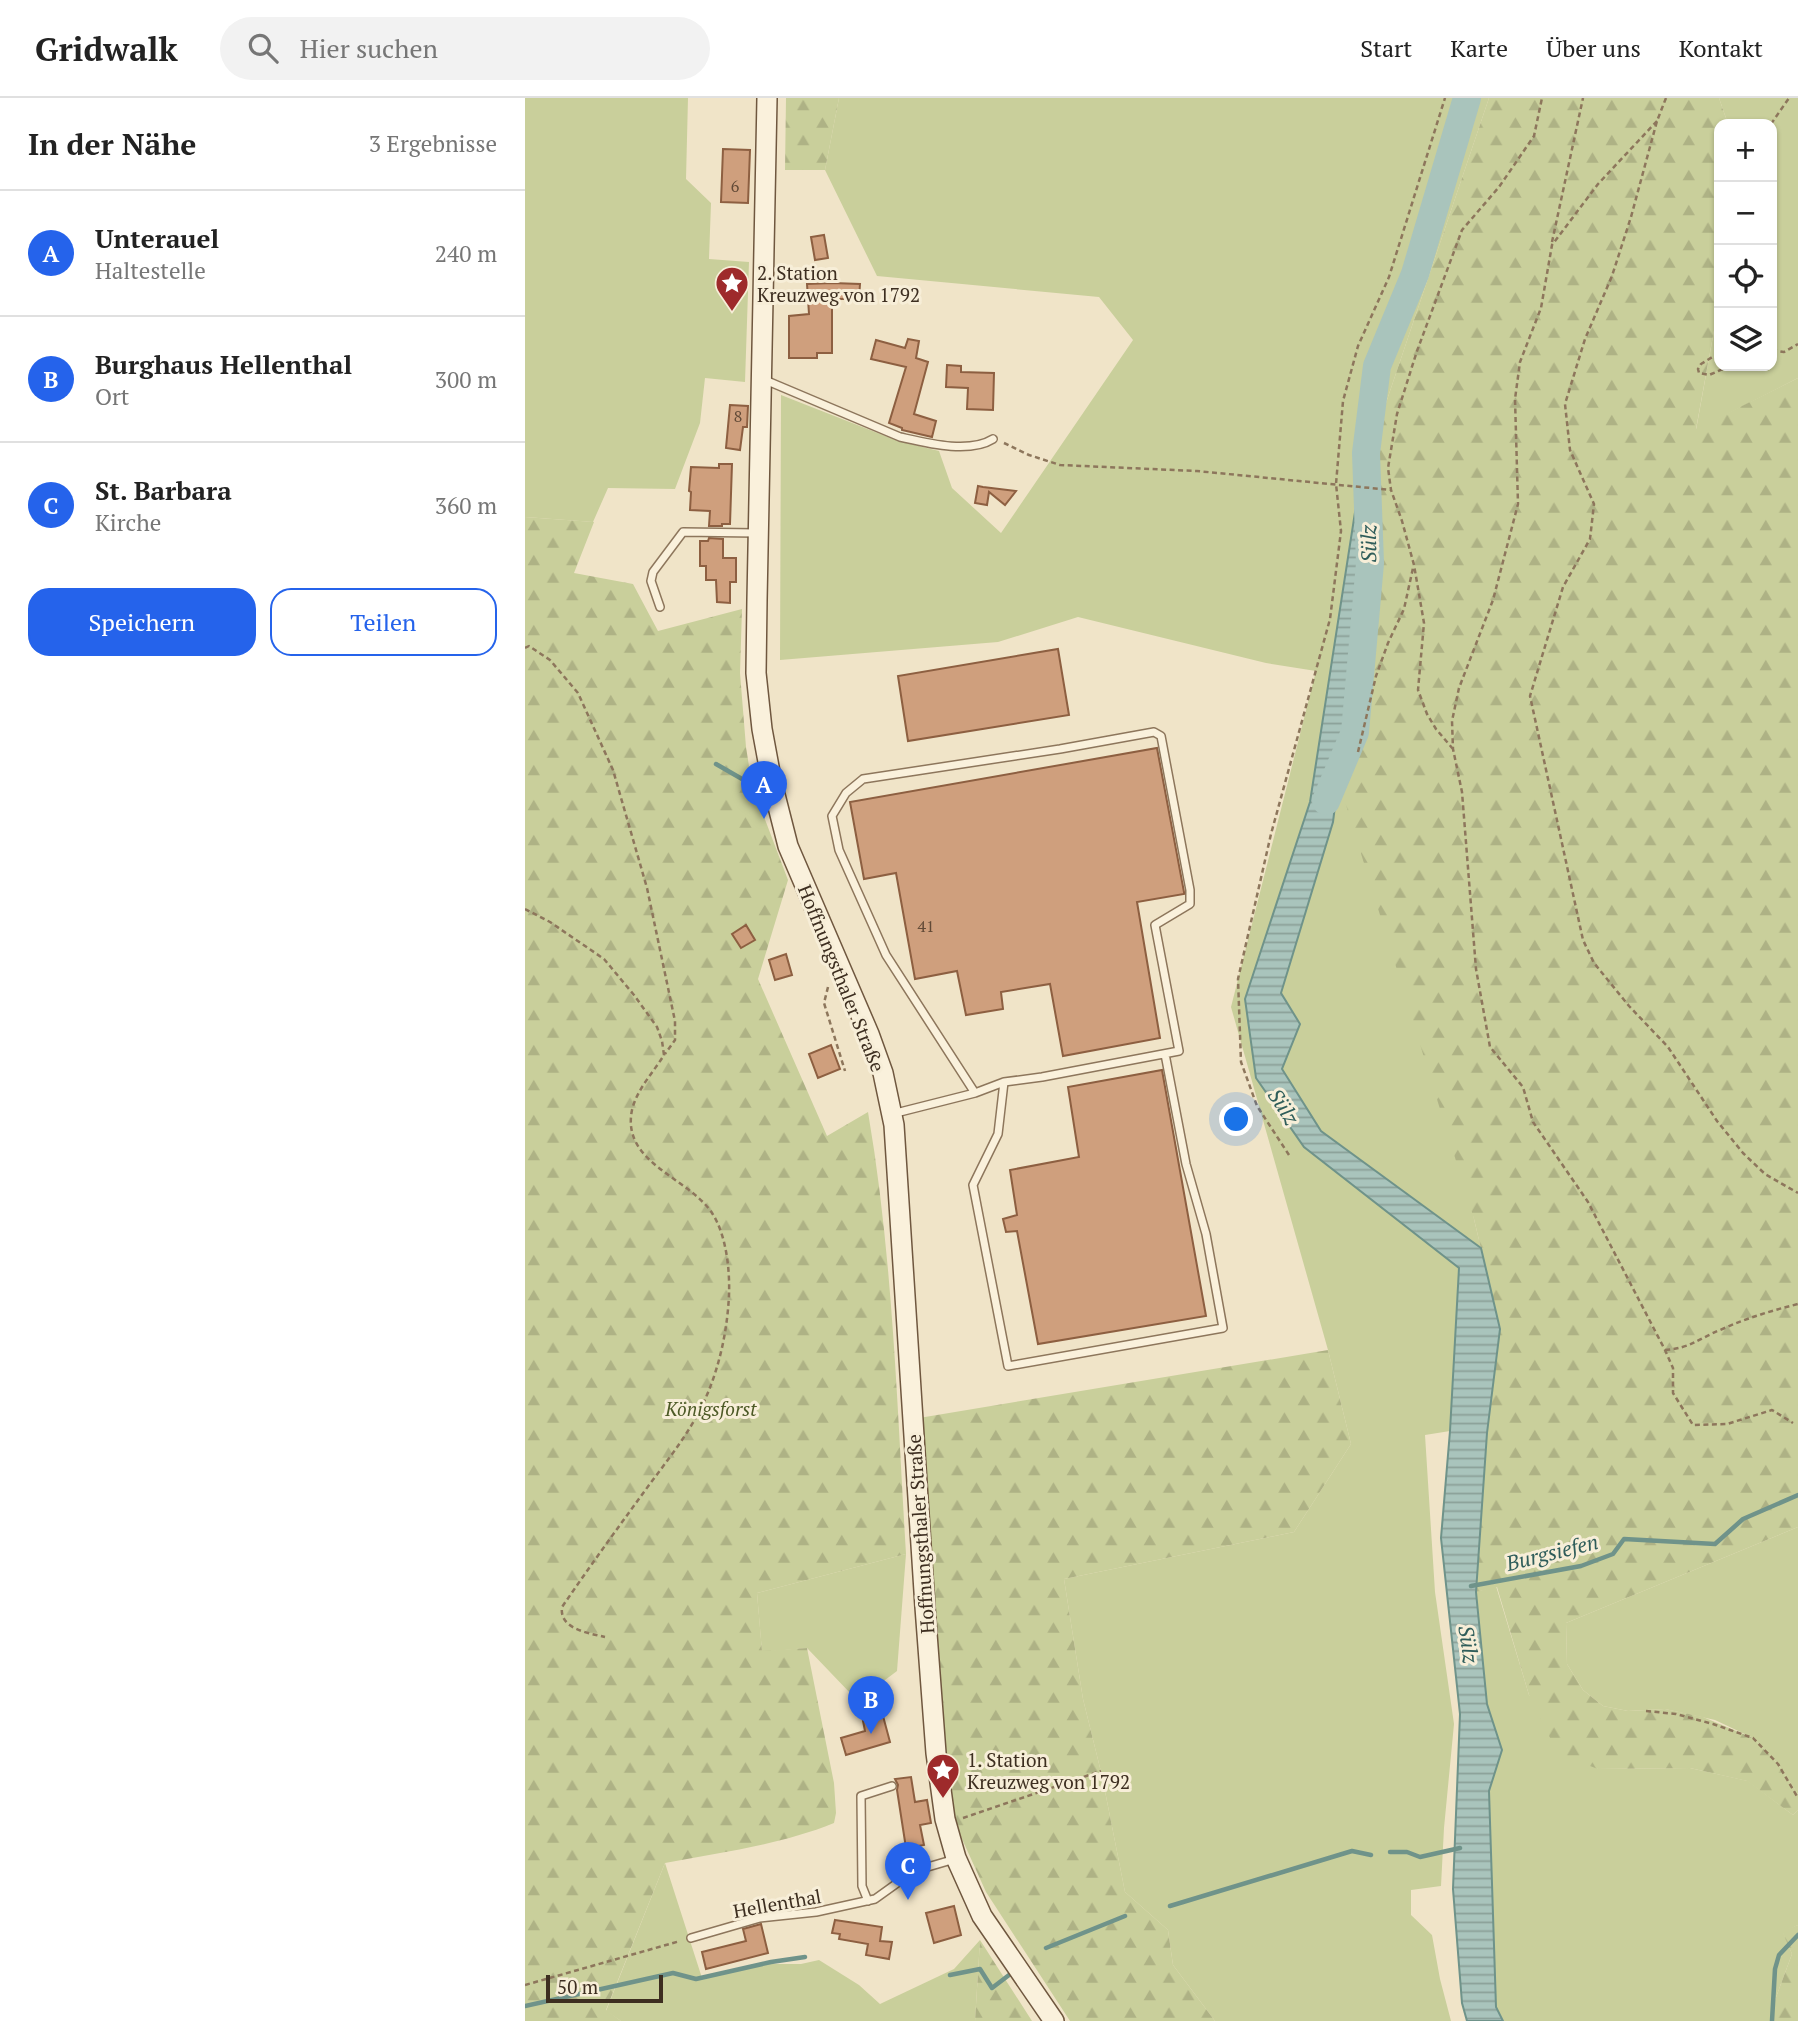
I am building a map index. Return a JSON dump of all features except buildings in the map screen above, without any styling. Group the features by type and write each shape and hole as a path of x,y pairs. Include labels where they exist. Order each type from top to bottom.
{"main road":[{"name":"Hoffnungsthaler Straße","path":"767,98 756,673 766,755 788,846 839,961 883,1073 895,1136 925,1607 936,1753 946,1823 956,1858 982,1916 1054,2021"}],"lane":[{"path":"761,379 900,437 940,445 971,446 993,439"},
{"path":"660,607 651,580 653,572 683,532 757,533"},
{"path":"891,1114 975,1093 1004,1082 1178,1051 1155,925 1190,904 1190,890 1161,736 1154,732 863,779 846,793 831,816 839,850 886,955 975,1093"},
{"path":"1004,1082 998,1134 973,1185 1008,1366 1223,1328 1206,1234 1186,1164 1165,1054"},
{"path":"868,1900 862,1886 861,1796 892,1786"},
{"name":"Hellenthal","path":"691,1938 760,1918 816,1912 875,1899 914,1871 956,1858"}],"path":[{"path":"1289,1154 1257,1106 1241,1062 1238,979 1271,834 1330,619 1341,531 1336,484 1343,401 1358,346 1389,277 1445,98"},
{"path":"1453,749 1427,714 1418,690 1424,623 1414,565 1391,490 1388,468 1397,414 1417,351 1462,230 1499,187 1534,136 1542,98"},
{"path":"1583,98 1541,308 1520,362 1515,399 1518,504 1493,600 1459,688 1452,721 1453,749 1462,792 1476,970 1490,1047 1523,1087 1533,1122 1588,1202 1665,1350 1673,1368 1673,1393 1693,1425 1727,1423 1772,1410 1793,1423"},
{"path":"1666,98 1612,276 1585,338 1565,404 1570,450 1594,504 1590,539 1563,587 1530,696 1583,940 1594,963 1629,1006 1668,1047 1717,1121 1743,1153 1765,1174 1798,1193"},
{"path":"1774,119 1789,98"},
{"path":"1552,245 1598,184 1657,121"},
{"path":"1777,351 1784,352 1798,344"},
{"path":"1714,356 1701,364 1699,373 1709,375 1718,371"},
{"path":"993,439 1060,465 1198,471 1391,490"},
{"path":"1358,752 1376,677 1404,609 1414,565"},
{"path":"525,648 529,646 550,660 577,693 613,770 647,888 674,1021 675,1040 640,1090 633,1107 632,1129 636,1144 643,1155 711,1211 717,1222 728,1267 727,1318 716,1373 695,1420 562,1606 561,1614 564,1620 574,1628 605,1637"},
{"path":"525,909 550,922 604,959 657,1027 664,1055"},
{"path":"839,961 824,1003 845,1071"},
{"path":"1665,1350 1683,1348 1740,1322 1774,1309 1798,1304"},
{"path":"1646,1711 1689,1717 1752,1738 1778,1764 1798,1798"},
{"path":"946,1823 1101,1771"},
{"path":"525,1985 691,1938"}],"green space":[{"path":"525,98 688,98 686,179 711,203 709,259 749,262 745,382 705,378 700,423 675,489 608,488 593,522 525,517"},
{"path":"786,98 839,98 825,170 785,170"},
{"path":"839,98 1489,98 1365,465 1474,1219 1500,1329 1450,1431 1425,1435 1435,1592 1454,1724 1441,1886 1411,1890 1411,1915 1432,1935 1451,2021 1215,2021 1173,1965 1168,1930 1125,1892 1102,1776 1083,1699 1064,1579 1294,1532 1351,1444 1328,1350 1231,1007 1316,671 1266,663 1078,617 998,642 780,660 781,395 898,441 939,451 952,488 1001,533 1133,340 1099,297 877,276 825,170"},
{"path":"1489,98 1719,98 1726,119 1714,119 1714,330 1696,429 1798,378 1798,1527 1566,1623 1567,1664 1583,1690 1603,1706 1628,1711 1665,1709 1703,1717 1753,1738 1778,1764 1798,1794 1798,1810 1793,1815 1747,1781 1690,1768 1598,1769 1558,1754 1529,1695 1497,1587 1476,1592 1478,1528 1500,1329 1474,1219 1333,763 1365,465"},
{"path":"1719,98 1798,98 1798,378 1696,430 1714,331 1714,371 1777,371 1777,119 1726,119"},
{"name":"Königsforst","path":"525,517 594,522 574,573 633,584 658,631 742,609 740,673 752,785 788,880 758,979 827,1136 868,1112 889,1277 897,1388 906,1554 757,1593 762,1651 807,1648 834,1783 834,1823 772,1842 665,1863 606,2010 621,2021 525,2021"},
{"path":"1328,1350 1351,1444 1294,1532 1064,1579 1083,1699 1102,1776 1125,1892 1168,1930 1173,1965 1215,2021 1070,2021 986,1892 953,1819 944,1748 919,1418"},
{"path":"1798,1527 1798,1794 1778,1764 1753,1738 1715,1720 1665,1709 1628,1711 1603,1706 1583,1690 1567,1664 1566,1623"},
{"path":"906,1554 897,1671 877,1686 852,1695 807,1648 762,1652 757,1593"},
{"path":"1496,1586 1529,1695 1598,1769 1690,1768 1748,1781 1793,1815 1798,1810 1798,1925 1783,1932 1792,1954 1772,2008 1773,2021 1503,2021 1496,2007 1489,1791 1502,1750 1487,1704 1476,1592"},
{"path":"665,1863 702,1978 754,1964 801,1964 819,1960 859,1985 880,2004 954,1969 980,1940 975,2021 621,2021 606,2011"},
{"path":"1798,1925 1798,2021 1773,2021 1772,2008 1792,1954 1782,1931"},
{"path":"980,1940 1032,2021 975,2021"}],"water":[{"path":"1358,493 1380,495 1349,694 1333,822 1281,993 1300,1024 1282,1069 1321,1131 1481,1248 1500,1329 1487,1433 1476,1592 1487,1704 1502,1750 1489,1791 1496,2007 1503,2021 1467,2021 1462,2003 1453,1889 1460,1714 1441,1538 1459,1268 1304,1147 1256,1078 1245,999 1310,802"}],"waterway":[{"name":"Sülz","path":"1326,801 1355,732 1370,563 1366,453 1377,366 1415,274 1467,98"},
{"path":"716,764 749,783"},
{"name":"Burgsiefen","path":"1471,1586 1581,1566 1613,1554 1624,1539 1715,1544 1743,1519 1798,1495"},
{"path":"1390,1852 1407,1852 1420,1857 1460,1848"},
{"path":"1170,1906 1352,1851 1371,1855"},
{"path":"1046,1948 1125,1916"},
{"path":"1772,2021 1775,1969 1779,1955 1798,1935"},
{"path":"525,2006 673,1973 696,1979 805,1957"},
{"path":"950,1975 980,1969 992,1988 1013,1972"}],"place":[{"name":"2. Station Kreuzweg von 1792","path":"732,313"},
{"name":"Unterauel","path":"764,819"},
{"name":"Burghaus Hellenthal","path":"871,1734"},
{"name":"1. Station Kreuzweg von 1792","path":"943,1800"},
{"name":"St. Barbara","path":"908,1900"}]}
